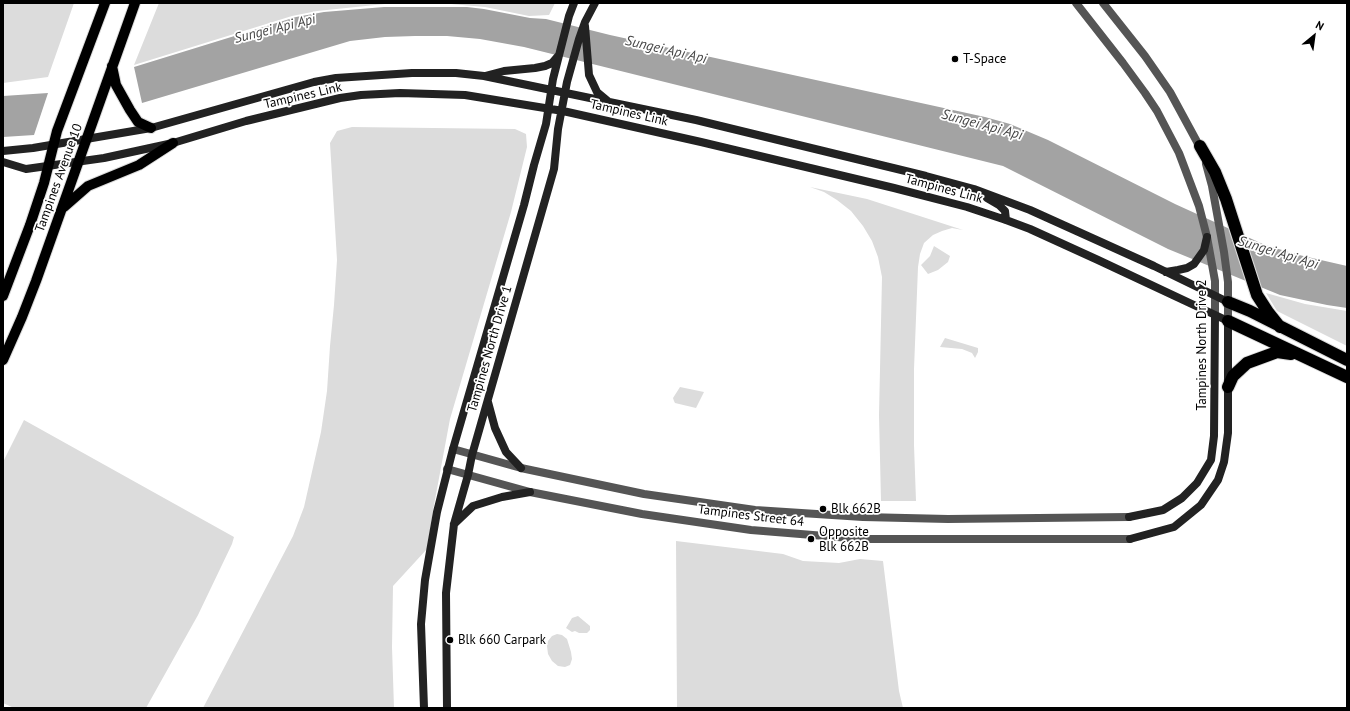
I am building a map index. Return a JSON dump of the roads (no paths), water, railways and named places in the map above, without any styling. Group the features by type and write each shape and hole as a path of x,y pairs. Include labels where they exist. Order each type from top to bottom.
{"highway":[{"path":"1200,146 1215,172 1226,199 1257,295 1280,327"},
{"path":"1228,302 1250,311 1347,360"},
{"path":"1228,321 1347,377"},
{"path":"1228,387 1233,376 1247,363 1277,352 1300,355"}],"main road":[{"name":"Tampines Avenue 10","path":"3,296 30,225 57,131 105,3"},
{"name":"Tampines Avenue 10","path":"3,360 22,317 63,208 135,3"},
{"path":"112,66 116,85 130,110 138,122 151,128"},
{"path":"63,208 88,186 138,165 173,143"}],"street":[{"name":"Tampines North Drive 1","path":"424,708 421,624 425,580 437,512 447,469 546,124 551,90 569,16 574,3"},
{"name":"Tampines North Drive 1","path":"447,708 446,593 454,524 472,455 554,169 558,129 563,111 565,92 579,39 585,22 595,3"},
{"name":"Tampines North Drive 2","path":"1076,3 1123,63 1157,111 1179,154 1199,206 1207,237 1214,275 1216,296 1214,436 1211,460 1197,483 1182,498 1163,510 1130,517"},
{"name":"Tampines North Drive 2","path":"1103,3 1145,56 1170,92 1200,146 1212,186 1228,282 1228,433 1224,462 1218,480 1201,505 1174,527 1130,539"},
{"path":"585,22 589,75 597,92 610,103"},
{"path":"484,76 504,70 530,69 545,66 552,63 560,54"},
{"name":"Tampines Link","path":"3,151 33,148 151,128 314,82 336,78 412,73 456,73 484,76 696,120 974,189 1030,210 1228,302"},
{"name":"Tampines Link","path":"3,162 26,169 104,158 173,143 246,122 340,98 361,95 400,93 465,95 563,111 701,142 967,207 1030,229 1228,321"},
{"path":"974,189 999,205 1005,211 1006,220"},
{"path":"1165,272 1187,268 1194,264 1204,250 1207,237"},
{"path":"488,401 495,428 506,452 520,468"},
{"name":"Tampines Street 64","path":"453,449 520,468 644,494 756,510 863,517 948,519 1130,517"},
{"name":"Tampines Street 64","path":"447,469 530,492 642,514 751,530 854,539 1130,539"},
{"path":"454,524 473,506 530,492"}],"water":[{"name":"Sungei Api Api","path":"384,7 467,7 530,18 546,19 610,35 985,117 1010,124 1048,140 1175,204 1265,245 1299,255 1347,266 1347,308 1280,295 1168,249 1003,166 524,47 480,39 447,36 415,36 385,37 350,41 142,103 134,67 296,17 324,12"},
{"path":"48,93 34,135 3,137 3,96"}],"place":[{"name":"T-Space","path":"955,59"},
{"name":"Blk 662B","path":"823,509"},
{"name":"Opposite Blk 662B","path":"811,539"},
{"name":"Blk 660 Carpark","path":"450,640"}]}
